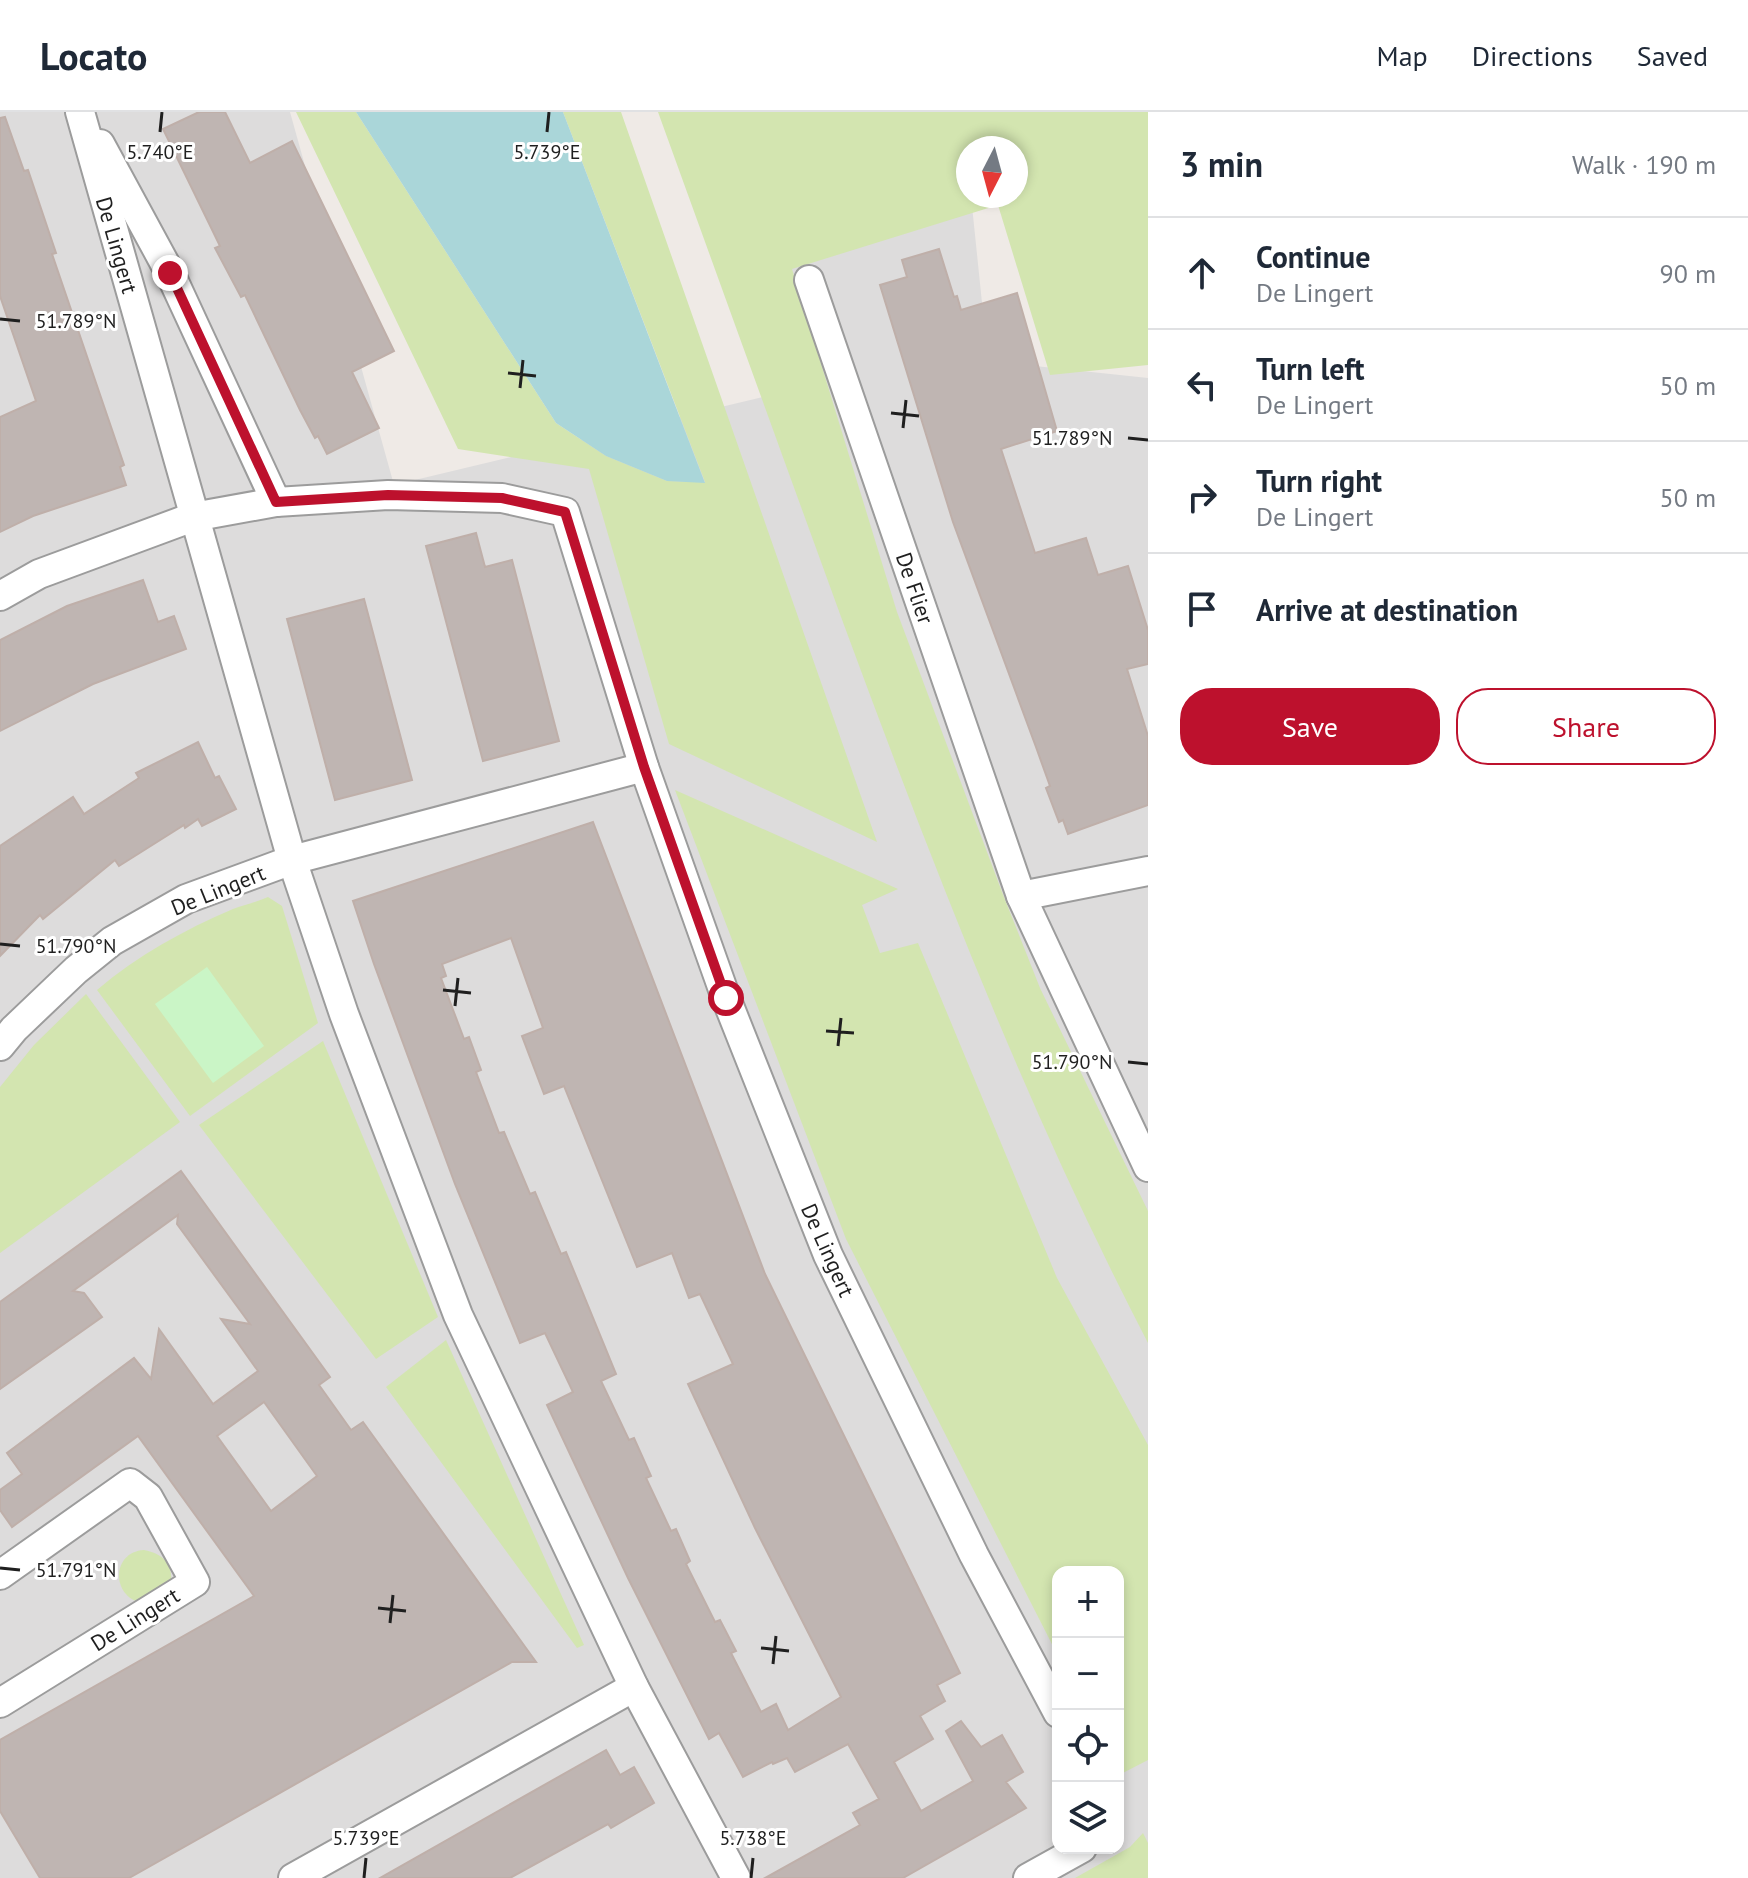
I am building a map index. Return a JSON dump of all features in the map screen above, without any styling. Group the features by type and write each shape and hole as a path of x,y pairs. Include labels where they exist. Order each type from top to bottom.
{"street":[{"name":"De Lingert","path":"82,112 170,273 276,502"},
{"name":"De Lingert","path":"82,112 193,517 292,860 344,1014 458,1315 634,1687 736,1878"},
{"name":"De Flier","path":"809,280 1021,896 1148,1167"},
{"name":"De Lingert","path":"0,596 39,574 193,517 276,502 388,495 502,498 565,512 644,767 726,998 828,1255 974,1555 1056,1710"},
{"name":"De Lingert","path":"0,1046 76,970 112,941 186,899 292,860 644,767"},
{"path":"1021,896 1148,871"},
{"name":"De Lingert","path":"0,1575 130,1483 148,1497 195,1582 0,1703"},
{"path":"293,1878 634,1687"},
{"path":"1028,1878 1071,1854"}],"shaded area":[{"path":"0,112 290,112 394,485 784,392 740,253 956,199 956,208 972,208 988,361 1148,378 1148,1878 0,1878"}],"green space":[{"path":"296,112 356,112 556,423 606,456 667,481 705,482 563,112 621,112 877,842 669,744 589,469 458,449"},
{"path":"658,112 1148,112 1148,365 1050,375 999,208 1028,208 1028,136 956,136 956,208 988,208 792,269 897,612 1002,892 1040,988 1148,1211 1148,1343 1062,1167 985,989 844,625"},
{"path":"675,790 898,889 862,905 880,953 918,943 1057,1278 1148,1445 1148,1760 1124,1772 1124,1566 1052,1566 1052,1644 846,1239"},
{"path":"268,897 282,906 318,1023 190,1116 97,990 179,935 233,909"},
{"path":"207,967 264,1046 213,1083 155,1004"},
{"path":"86,994 180,1122 0,1253 0,1087 34,1045"},
{"path":"323,1041 438,1317 376,1359 199,1125"},
{"path":"446,1340 584,1645 577,1648 386,1387"},
{"path":"144,1550 157,1554 165,1561 170,1570 171,1584 142,1603 125,1592 119,1575 125,1558"},
{"path":"1143,1833 1148,1843 1148,1878 1075,1878 1118,1854 1124,1854"}],"water":[{"path":"356,112 563,112 705,483 667,481 606,456 556,423"}],"building":[{"path":"199,112 225,112 250,163 292,141 394,351 352,372 379,428 327,454 300,410 245,295 241,297 215,248 220,246 163,129"},
{"path":"5,117 24,171 28,170 56,253 52,254 124,465 120,467 126,485 33,516 0,532 0,417 36,401 0,296 0,118"},
{"path":"939,249 961,310 1017,293 1057,431 1001,449 1035,553 1086,538 1098,575 1128,566 1148,630 1148,664 1127,669 1148,736 1148,805 1068,834 1063,820 1059,822 1046,788 1050,786 953,522 880,285 907,277 902,260"},
{"path":"476,533 485,567 512,560 559,741 483,761 426,546"},
{"path":"143,580 158,622 174,616 186,649 93,684 0,731 0,640 67,606"},
{"path":"364,599 412,780 335,800 287,619"},
{"path":"198,742 215,778 219,776 236,809 202,826 198,819 185,828 184,825 119,866 115,860 43,919 40,915 0,956 0,846 73,797 84,814 139,778 136,773"},
{"path":"593,822 765,1274 960,1673 937,1685 945,1701 920,1716 933,1739 894,1762 921,1811 973,1781 946,1731 961,1721 981,1747 1002,1735 1023,1772 1006,1782 1026,1808 903,1878 765,1878 860,1825 853,1813 879,1799 848,1744 795,1772 787,1758 743,1777 719,1733 709,1739 628,1578 547,1405 573,1392 545,1333 520,1343 455,1184 353,901","holes":["511,938 543,1028 522,1036 544,1094 564,1086 637,1267 672,1253 689,1298 700,1294 733,1364 688,1384 755,1528 841,1697 788,1730 776,1704 761,1712 731,1653 736,1651 720,1620 715,1622 686,1564 690,1561 676,1529 671,1531 646,1478 651,1476 634,1438 629,1440 601,1381 616,1374 566,1252 561,1254 535,1192 530,1194 504,1132 499,1133 476,1072 481,1070 469,1037 464,1039 441,978 446,976 442,964"]},
{"path":"181,1171 330,1377 319,1385 351,1430 363,1422 536,1662 512,1662 129,1878 40,1878 0,1811 0,1740 254,1596 138,1436 12,1527 0,1510 0,1490 22,1474 7,1453 134,1358 151,1379 159,1329 213,1404 258,1371 221,1319 250,1324 177,1224 178,1215 73,1291 84,1293 102,1317 0,1389 0,1302","holes":["264,1402 317,1476 271,1511 217,1436"]},
{"path":"606,1750 620,1775 634,1767 654,1803 611,1828 608,1824 510,1878 380,1878"}],"route":[{"path":"170,273 276,502 388,495 502,498 565,512 644,767 726,998"}]}
